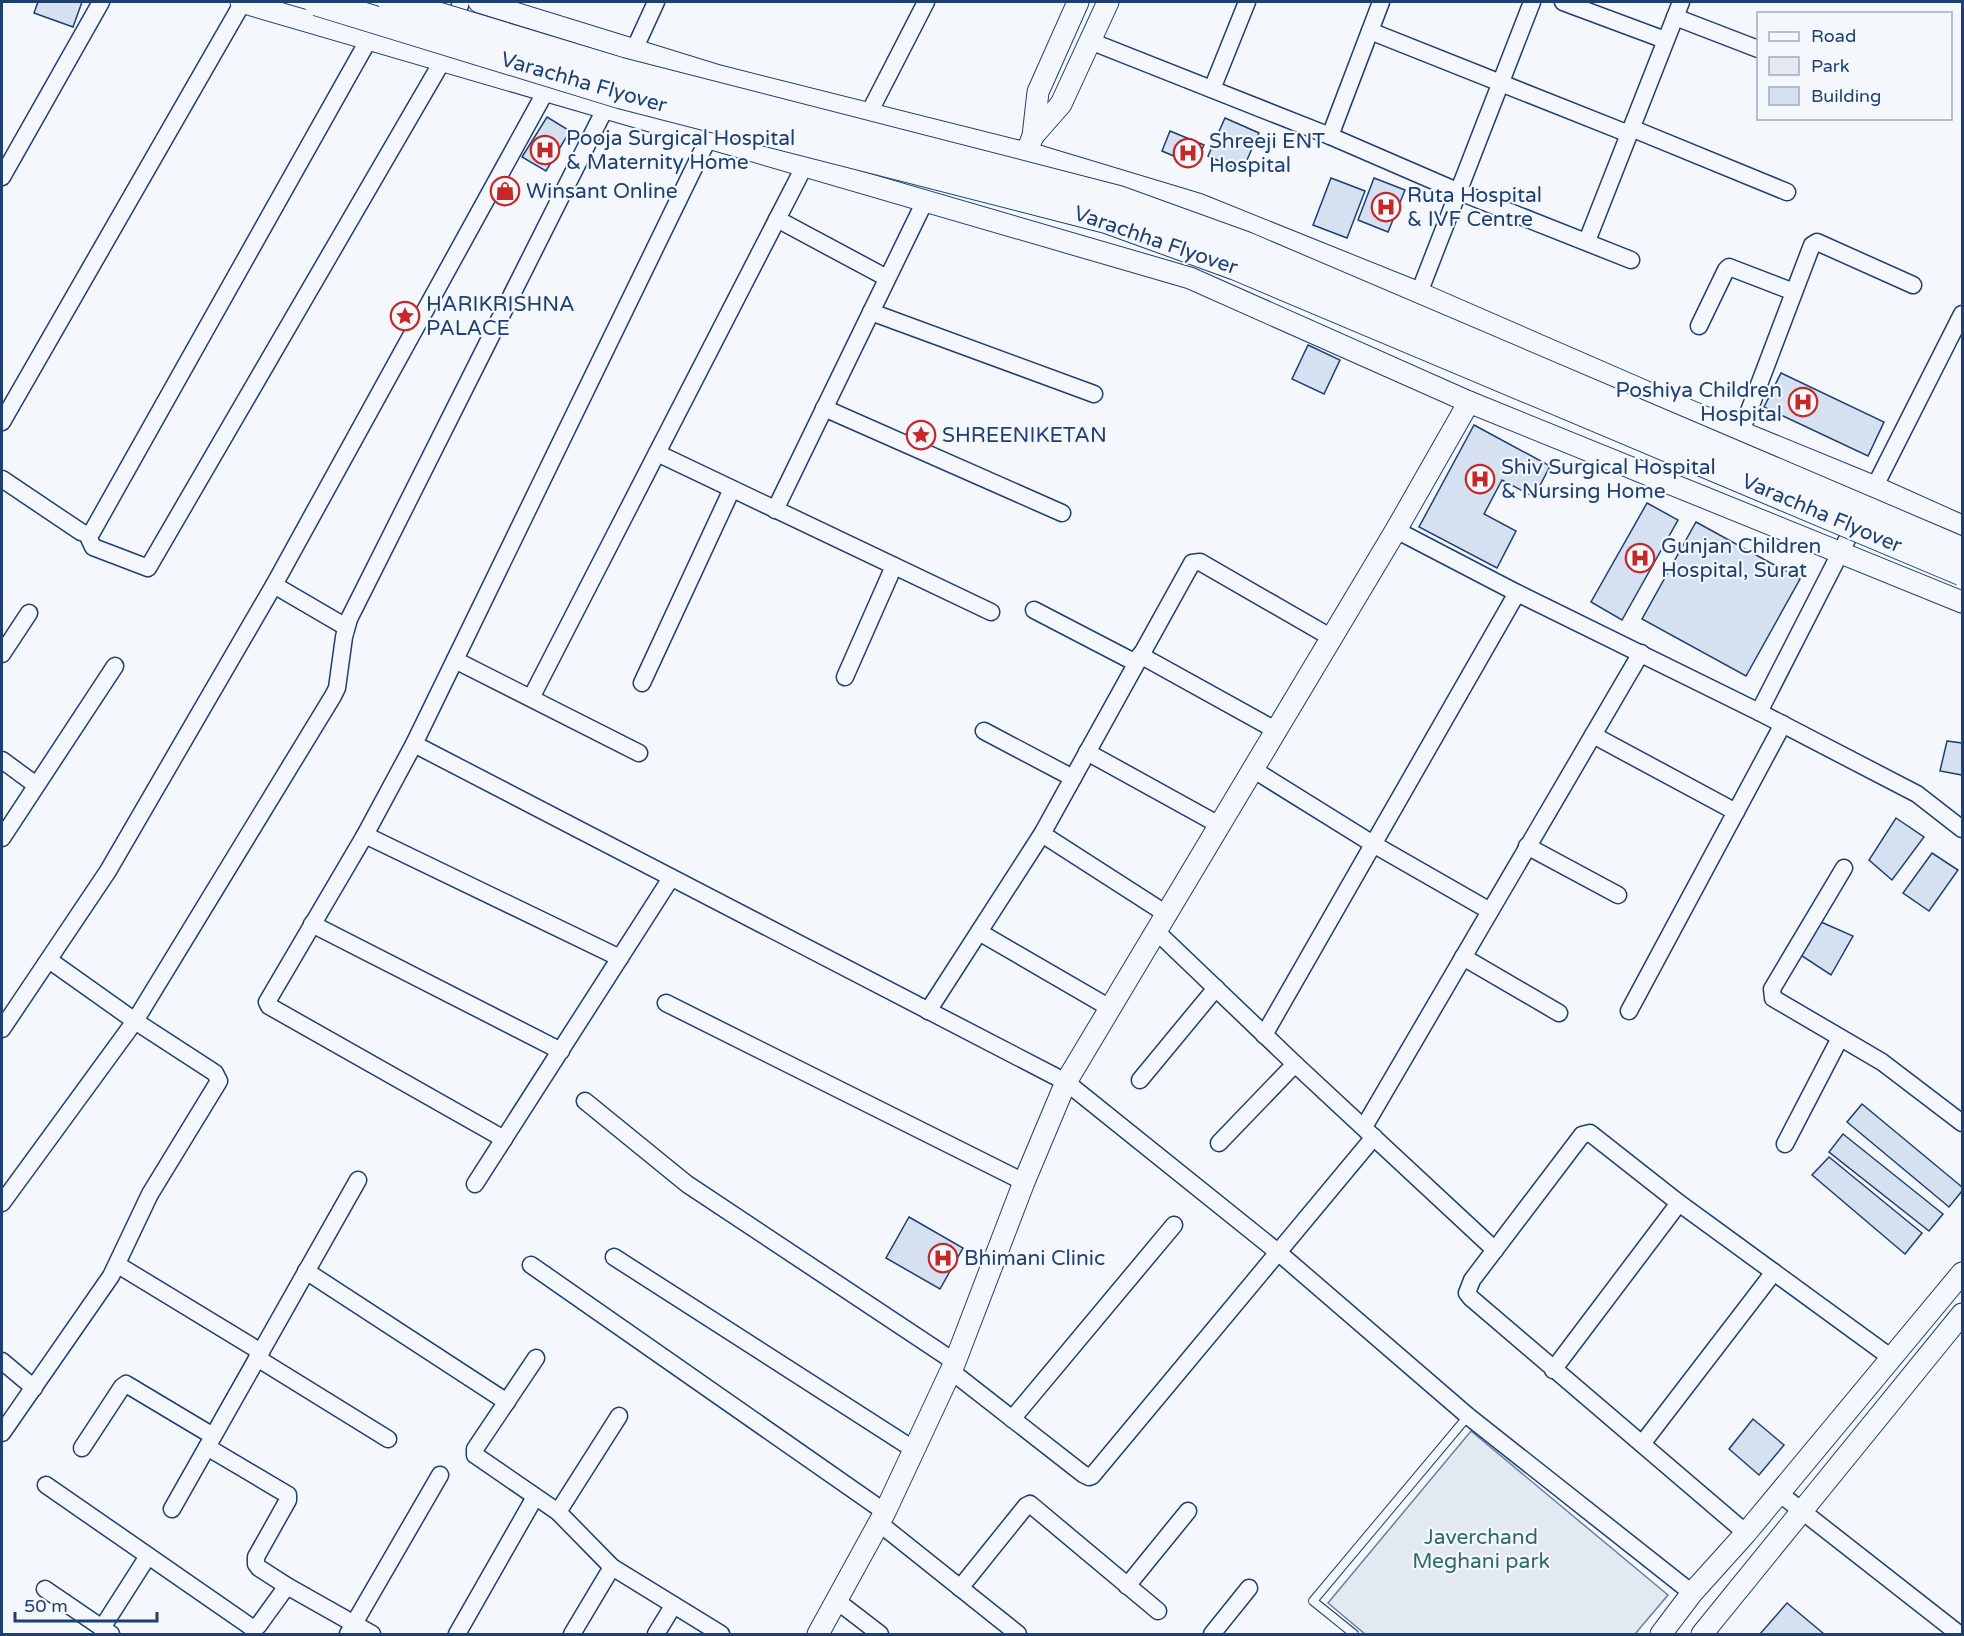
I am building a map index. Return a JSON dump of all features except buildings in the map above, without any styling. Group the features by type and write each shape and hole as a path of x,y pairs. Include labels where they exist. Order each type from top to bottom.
{"main road":[{"name":"Varachha Flyover","path":"317,2 621,95 1108,220 1246,270 1962,572"},
{"name":"Varachha Flyover","path":"392,2 619,71 1117,199 1247,246 1962,551"}],"street":[{"path":"2,177 101,2"},
{"path":"2,422 242,2 606,106 1190,278 1469,402 1962,602"},
{"path":"87,534 93,547 148,568 443,60 461,2"},
{"path":"479,2 719,76 868,115 1029,144 1198,204 1419,293 1962,526"},
{"path":"634,50 657,2"},
{"path":"868,115 926,2"},
{"path":"999,222 1029,144 1038,92 1078,2"},
{"path":"1029,144 1061,104 1108,2"},
{"path":"1212,89 1247,2"},
{"path":"1330,136 1382,2"},
{"path":"1419,293 1532,2"},
{"path":"1563,2 1665,40"},
{"path":"1587,241 1678,9 1757,48"},
{"path":"1370,32 1500,84 1787,192"},
{"path":"2,479 81,532 87,534 92,532 369,39"},
{"path":"1090,41 1330,136 1458,191 1631,260"},
{"path":"2,1029 108,871 273,585 547,89"},
{"path":"2,1203 135,1021 333,696 339,680 346,627 606,106"},
{"path":"504,1139 267,1004 267,1000 365,835 414,744 709,137"},
{"path":"531,698 805,165"},
{"path":"775,510 926,201"},
{"path":"777,219 888,278"},
{"path":"1742,432 1810,247 1817,242 1913,285"},
{"path":"1699,326 1725,270 1729,267 1794,292"},
{"path":"871,312 1094,394"},
{"path":"1759,712 1962,314"},
{"path":"818,1635 882,1517 953,1367 1024,1182 1066,1083 1396,531 1469,402"},
{"path":"824,408 1062,513"},
{"path":"657,453 991,612"},
{"path":"642,682 732,489"},
{"path":"1396,531 1517,593 1641,652 1917,794 1962,829"},
{"path":"928,1011 1042,834 1189,566 1200,562 1332,638"},
{"path":"844,677 894,566"},
{"path":"273,585 346,627"},
{"path":"1264,1035 1517,593"},
{"path":"1034,610 1138,659 1277,731"},
{"path":"2,654 28,613"},
{"path":"585,1101 687,1184 953,1367 1012,1419 1083,1474 1092,1476 1279,1253 1369,1132 1463,957 1641,652"},
{"path":"455,660 639,753"},
{"path":"2,838 115,666"},
{"path":"1629,1011 1783,724"},
{"path":"984,731 1073,778"},
{"path":"1593,735 1736,812"},
{"path":"414,744 1066,1083 1279,1253 1468,1416 1692,1593"},
{"path":"1087,752 1221,826"},
{"path":"2,760 36,785"},
{"path":"1254,770 1374,844 1490,911"},
{"path":"1042,834 1163,923 1216,988 1495,1250"},
{"path":"365,835 620,958"},
{"path":"1527,846 1618,895"},
{"path":"1845,868 1772,989 1772,994 1777,1002 1890,1067 1962,1123"},
{"path":"475,1184 671,878"},
{"path":"312,924 561,1051"},
{"path":"979,932 1110,1008"},
{"path":"1463,957 1559,1013"},
{"path":"2,1433 118,1265 150,1194 219,1081 215,1073 135,1021 49,960"},
{"path":"1140,1080 1216,988"},
{"path":"666,1004 1024,1182"},
{"path":"1785,1144 1840,1038"},
{"path":"1219,1143 1295,1064"},
{"path":"1746,1533 1553,1370 1467,1293 1472,1280 1584,1133 1590,1133 1679,1203 1893,1359"},
{"path":"172,1509 358,1180"},
{"path":"1553,1370 1679,1203"},
{"path":"1012,1419 1174,1225"},
{"path":"614,1257 913,1449"},
{"path":"118,1265 388,1439"},
{"path":"531,1266 882,1517 960,1588 1018,1635"},
{"path":"306,1271 507,1402"},
{"path":"1642,1444 1774,1272"},
{"path":"1661,1635 1692,1593 1746,1533 1893,1359 1962,1273"},
{"path":"1702,1635 1962,1314"},
{"path":"536,1358 476,1449 475,1455 558,1512 612,1567 721,1635"},
{"path":"2,1362 34,1388"},
{"path":"82,1448 126,1384 288,1495 288,1500 255,1561 259,1568 351,1629 372,1635"},
{"path":"558,1512 619,1416"},
{"path":"351,1629 440,1475"},
{"path":"46,1485 251,1628 258,1626 287,1586"},
{"path":"1779,1493 1959,1635"},
{"path":"457,1635 535,1497"},
{"path":"960,1588 1030,1504 1158,1611"},
{"path":"1127,1586 1188,1511"},
{"path":"45,1589 107,1631 148,1556"},
{"path":"572,1635 612,1567"},
{"path":"1212,1635 1249,1588"},
{"path":"837,1601 880,1635"},
{"path":"656,1635 673,1606"}],"lane":[{"path":"1354,1635 1313,1601 1468,1416"}],"green space":[{"name":"Javerchand Meghani park","path":"1471,1431 1668,1595 1635,1634 1365,1634 1328,1603"}],"place":[{"name":"Pooja Surgical Hospital & Maternity Home","path":"545,150"},
{"name":"Shreeji ENT Hospital","path":"1188,153"},
{"name":"Winsant Online","path":"505,191"},
{"name":"Ruta Hospital & IVF Centre","path":"1386,207"},
{"name":"HARIKRISHNA PALACE","path":"405,316"},
{"name":"Poshiya Children Hospital","path":"1803,402"},
{"name":"SHREENIKETAN","path":"921,435"},
{"name":"Shiv Surgical Hospital & Nursing Home","path":"1480,479"},
{"name":"Gunjan Children Hospital, Surat","path":"1640,558"},
{"name":"Bhimani Clinic","path":"943,1258"}]}
